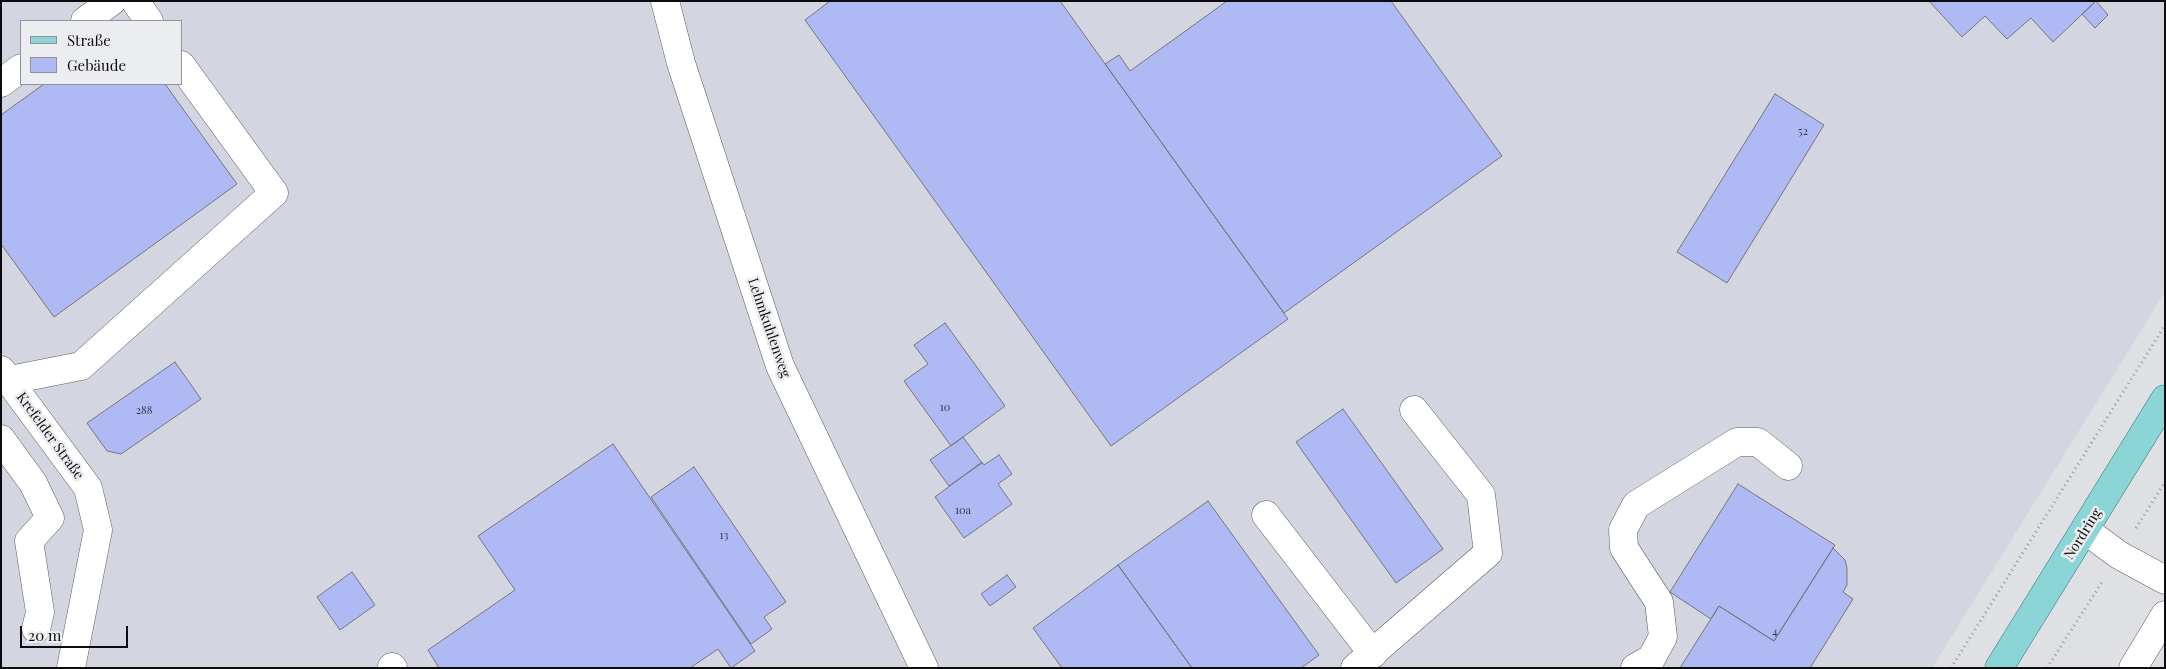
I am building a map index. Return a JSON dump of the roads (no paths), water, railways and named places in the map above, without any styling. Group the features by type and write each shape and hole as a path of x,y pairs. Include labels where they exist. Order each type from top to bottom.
{"main road":[{"name":"Nordring","path":"1999,668 2165,398"}],"street":[{"path":"86,20 112,1"},
{"path":"135,1 149,20"},
{"name":"Lehmkuhlenweg","path":"665,1 681,62 780,366 924,668"},
{"path":"6,375 81,366 274,193 182,66"},
{"path":"1,83 20,69"},
{"name":"Krefelder Straße","path":"6,375 88,488 98,530 82,620 71,668"},
{"path":"1266,515 1364,661 1488,553 1481,495 1414,410"},
{"path":"1,439 33,482 50,518 29,542 38,621 82,620"},
{"path":"1635,668 1651,659 1664,637 1659,602 1624,548 1623,530 1636,505 1737,442 1758,442 1788,466"},
{"path":"2085,530 2119,555 2165,580"},
{"path":"2133,668 2165,615"}]}
